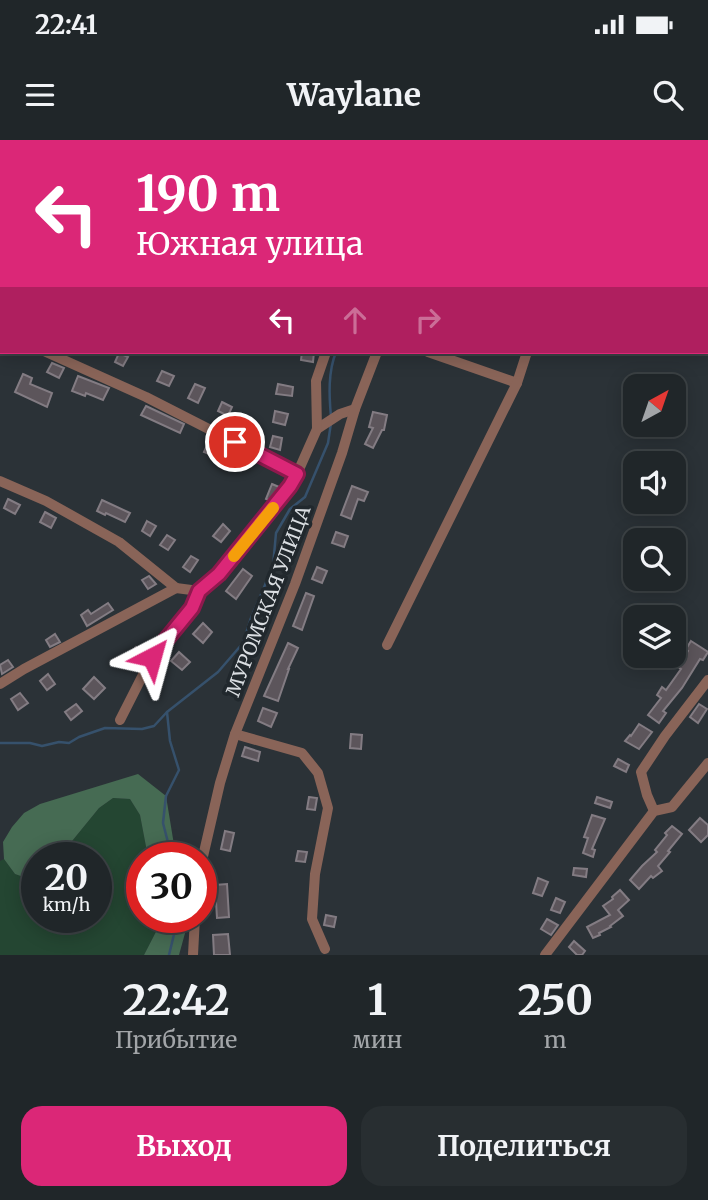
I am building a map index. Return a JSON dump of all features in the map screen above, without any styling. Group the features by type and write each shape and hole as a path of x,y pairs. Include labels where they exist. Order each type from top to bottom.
{"street":[{"path":"50,354 146,397 297,474"},
{"path":"120,720 152,657 192,608 199,591 219,574 297,474 317,429 316,381 325,354"},
{"name":"МУРОМСКАЯ УЛИЦА","path":"206,842 235,734 295,584 376,354"},
{"path":"434,354 517,383"},
{"path":"387,645 517,383 526,354"},
{"path":"317,429 340,414 355,409"},
{"path":"0,481 46,501 119,542 176,589"},
{"path":"0,684 24,668 176,589 199,591"},
{"path":"654,811 641,772 708,680"},
{"path":"235,734 302,753 318,773 328,808 315,874 312,919 324,950"},
{"path":"545,955 654,811 672,807 708,763"},
{"path":"193,955 194,933"}],"green space":[{"path":"138,774 166,796 174,842 145,842 140,815 130,799 113,798 99,808 71,842 21,842 21,876 15,874 4,859 3,842 24,813 40,804"},
{"path":"113,798 130,799 140,815 145,842 126,842 126,933 155,933 144,955 0,955 0,861 4,859 15,874 21,876 21,933 112,933 112,842 71,842 99,808"},
{"path":"155,933 185,933 179,955 144,955"}],"building":[{"path":"119,354 128,357 123,366 115,362"},
{"path":"302,354 314,354 313,362 301,360"},
{"path":"52,363 64,368 59,378 47,372"},
{"path":"162,371 174,376 169,386 157,381"},
{"path":"23,374 32,378 30,384 52,393 47,407 15,392"},
{"path":"78,376 109,388 103,400 72,391"},
{"path":"195,384 205,388 198,403 188,398"},
{"path":"278,384 293,387 292,396 276,394"},
{"path":"222,402 232,407 228,416 218,411"},
{"path":"146,406 184,424 180,433 141,415"},
{"path":"275,411 288,414 285,425 273,422"},
{"path":"373,412 387,415 384,430 373,448 365,444 373,428 369,427"},
{"path":"273,436 282,438 280,450 270,447"},
{"path":"209,441 224,448 219,458 204,452"},
{"path":"272,484 279,487 269,500 266,499"},
{"path":"352,486 368,492 364,501 358,499 351,519 341,515"},
{"path":"8,499 20,505 15,514 4,508"},
{"path":"102,500 130,513 125,522 97,511"},
{"path":"45,512 56,518 51,528 40,522"},
{"path":"147,521 156,526 150,536 142,531"},
{"path":"223,524 230,531 221,542 213,536"},
{"path":"336,532 348,536 344,547 332,543"},
{"path":"167,535 175,540 168,550 160,545"},
{"path":"191,556 198,560 190,572 183,567"},
{"path":"317,567 327,571 322,583 312,579"},
{"path":"243,569 252,576 236,599 226,591"},
{"path":"149,576 156,584 148,589 142,580"},
{"path":"306,593 314,596 302,630 293,626"},
{"path":"108,603 113,610 87,626 81,615 88,610 91,614"},
{"path":"203,623 212,632 203,643 193,634"},
{"path":"55,634 60,642 50,647 46,640"},
{"path":"691,641 708,652 703,660 700,659 682,688 663,711 666,713 659,723 648,715 661,698 657,695 662,687 666,690 680,668 686,668 686,649"},
{"path":"288,643 298,648 278,701 264,696"},
{"path":"136,647 145,655 137,666 127,657"},
{"path":"179,652 190,662 182,670 171,661"},
{"path":"8,660 13,667 2,674 0,665"},
{"path":"48,674 55,684 47,690 40,681"},
{"path":"94,677 105,688 94,699 83,689"},
{"path":"20,693 28,703 18,710 11,699"},
{"path":"76,704 82,711 71,720 65,712"},
{"path":"699,704 707,709 698,723 690,717"},
{"path":"263,708 277,713 271,727 258,721"},
{"path":"639,724 652,732 639,749 625,741"},
{"path":"351,734 362,735 361,749 350,748"},
{"path":"245,747 260,752 258,761 242,756"},
{"path":"618,759 629,765 626,772 614,766"},
{"path":"309,797 317,798 315,810 307,809"},
{"path":"597,797 612,802 610,808 595,803"},
{"path":"592,815 605,819 592,849 595,850 593,857 583,853 588,838 584,837"},
{"path":"700,818 708,825 708,835 701,842 689,830"},
{"path":"672,826 682,834 658,866 662,871 653,878 651,876 639,889 630,880 657,852 655,850"},
{"path":"225,831 234,833 230,851 221,849"},
{"path":"298,851 307,852 305,862 296,861"},
{"path":"574,868 587,869 586,877 573,875"},
{"path":"538,878 548,882 542,896 533,893"},
{"path":"227,884 229,917 217,918 217,885"},
{"path":"620,890 629,900 618,910 623,916 593,938 587,927 610,915 603,906"},
{"path":"556,898 565,902 560,913 551,910"},
{"path":"326,915 336,917 334,927 324,925"},
{"path":"547,919 558,925 551,935 541,929"},
{"path":"228,934 230,955 214,955 213,935"},
{"path":"574,941 585,951 582,955 577,955 569,947"}],"waterway":[{"path":"331,417 330,376 335,354"},
{"path":"168,842 163,823 166,796 179,770 170,741 167,712 218,672 243,643 273,566 276,533 290,509 305,497 328,443 331,423"},
{"path":"0,743 30,743 42,746 69,743 105,728 142,729 154,726 167,712"},
{"path":"169,955 174,933"}],"slow traffic":[{"path":"234,556 273,508"}],"route":[{"path":"152,657 192,608 199,591 232,559 297,474 235,442"}]}
